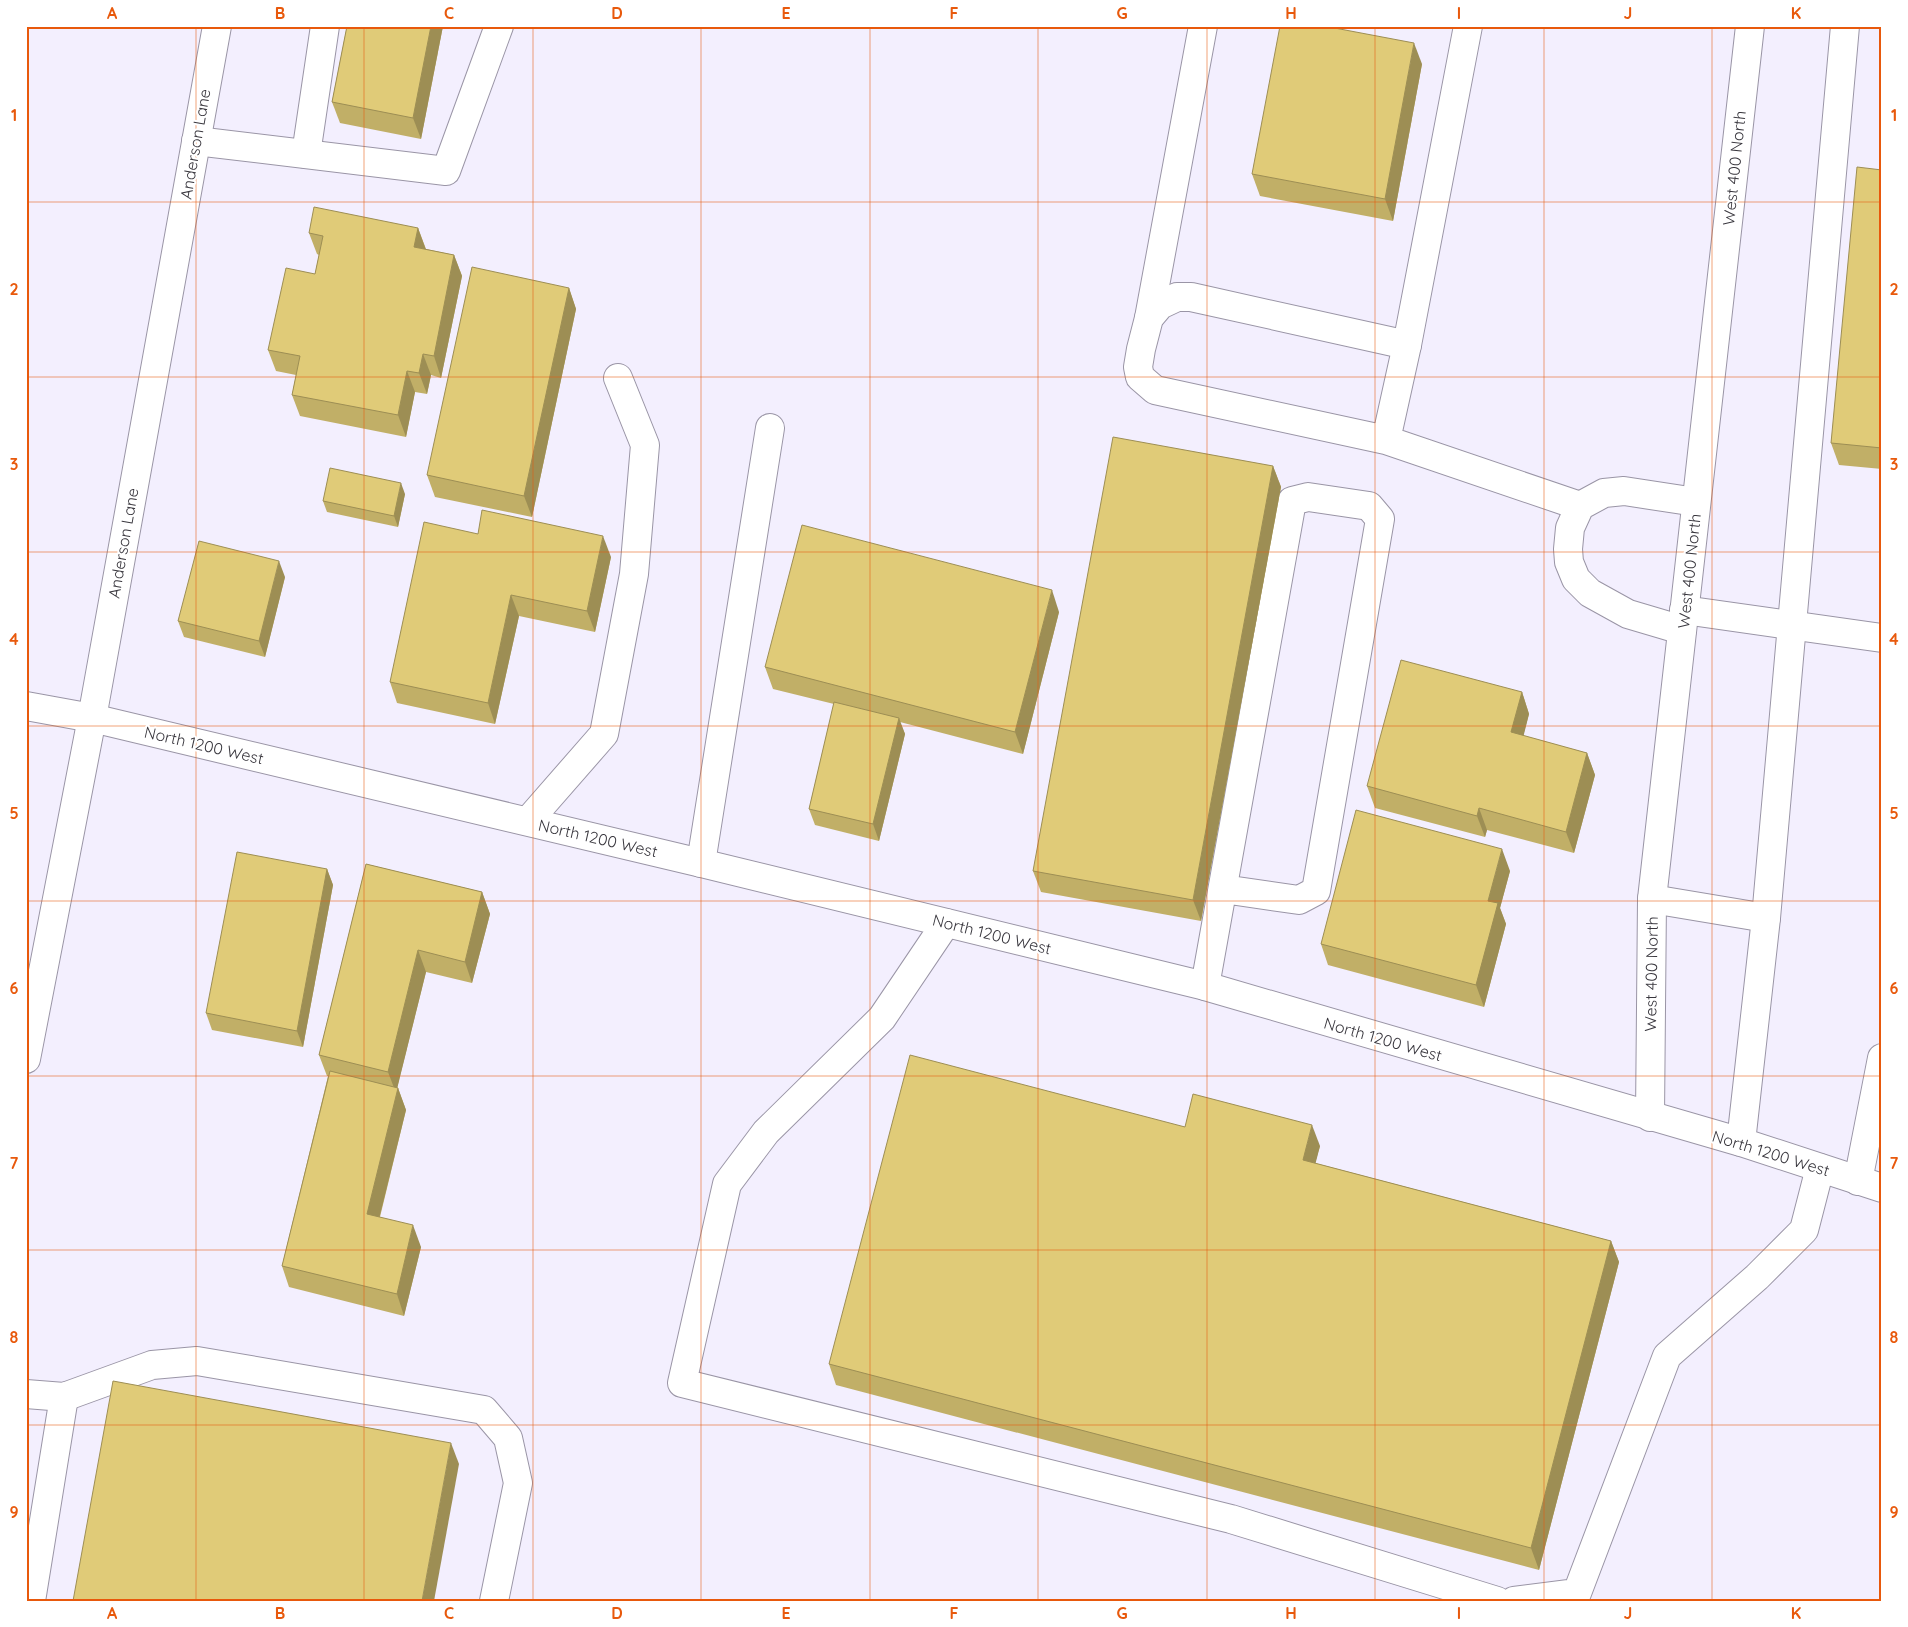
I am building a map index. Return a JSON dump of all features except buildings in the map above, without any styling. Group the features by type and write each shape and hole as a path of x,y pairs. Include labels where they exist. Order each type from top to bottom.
{"street":[{"name":"Anderson Lane","path":"26,1059 92,718 217,26"},
{"path":"306,154 325,26"},
{"path":"196,141 446,171 499,26"},
{"path":"1203,26 1149,318 1141,349 1138,367 1140,377 1155,390 1386,440 1580,506"},
{"path":"1386,440 1407,345 1468,26"},
{"name":"West 400 North","path":"1650,1117 1652,900 1750,26"},
{"path":"1740,1142 1766,918 1845,26"},
{"path":"1149,318 1160,305 1177,298 1191,297 1407,345"},
{"path":"528,821 604,734 634,574 645,445 618,378"},
{"path":"701,863 770,428"},
{"path":"1696,502 1624,491 1604,493 1580,506 1570,528 1568,549 1569,562 1576,578 1590,593 1628,614 1683,620 1792,625 1882,638"},
{"path":"1205,986 1292,501 1308,497 1369,506 1380,519 1316,891 1299,900 1223,888"},
{"name":"North 1200 West","path":"26,706 92,718 528,821 1205,986 1740,1142 1870,1184"},
{"path":"1652,900 1766,918"},
{"path":"946,922 882,1018 766,1132 727,1184 682,1383 1231,1519 1498,1601"},
{"path":"1870,1184 1882,1058"},
{"path":"1514,1601 1582,1597 1667,1356 1757,1277 1804,1230 1820,1168"},
{"path":"26,1394 64,1398 152,1365 197,1361 484,1410 508,1438 518,1483 494,1601"},
{"path":"31,1601 64,1398"}]}
